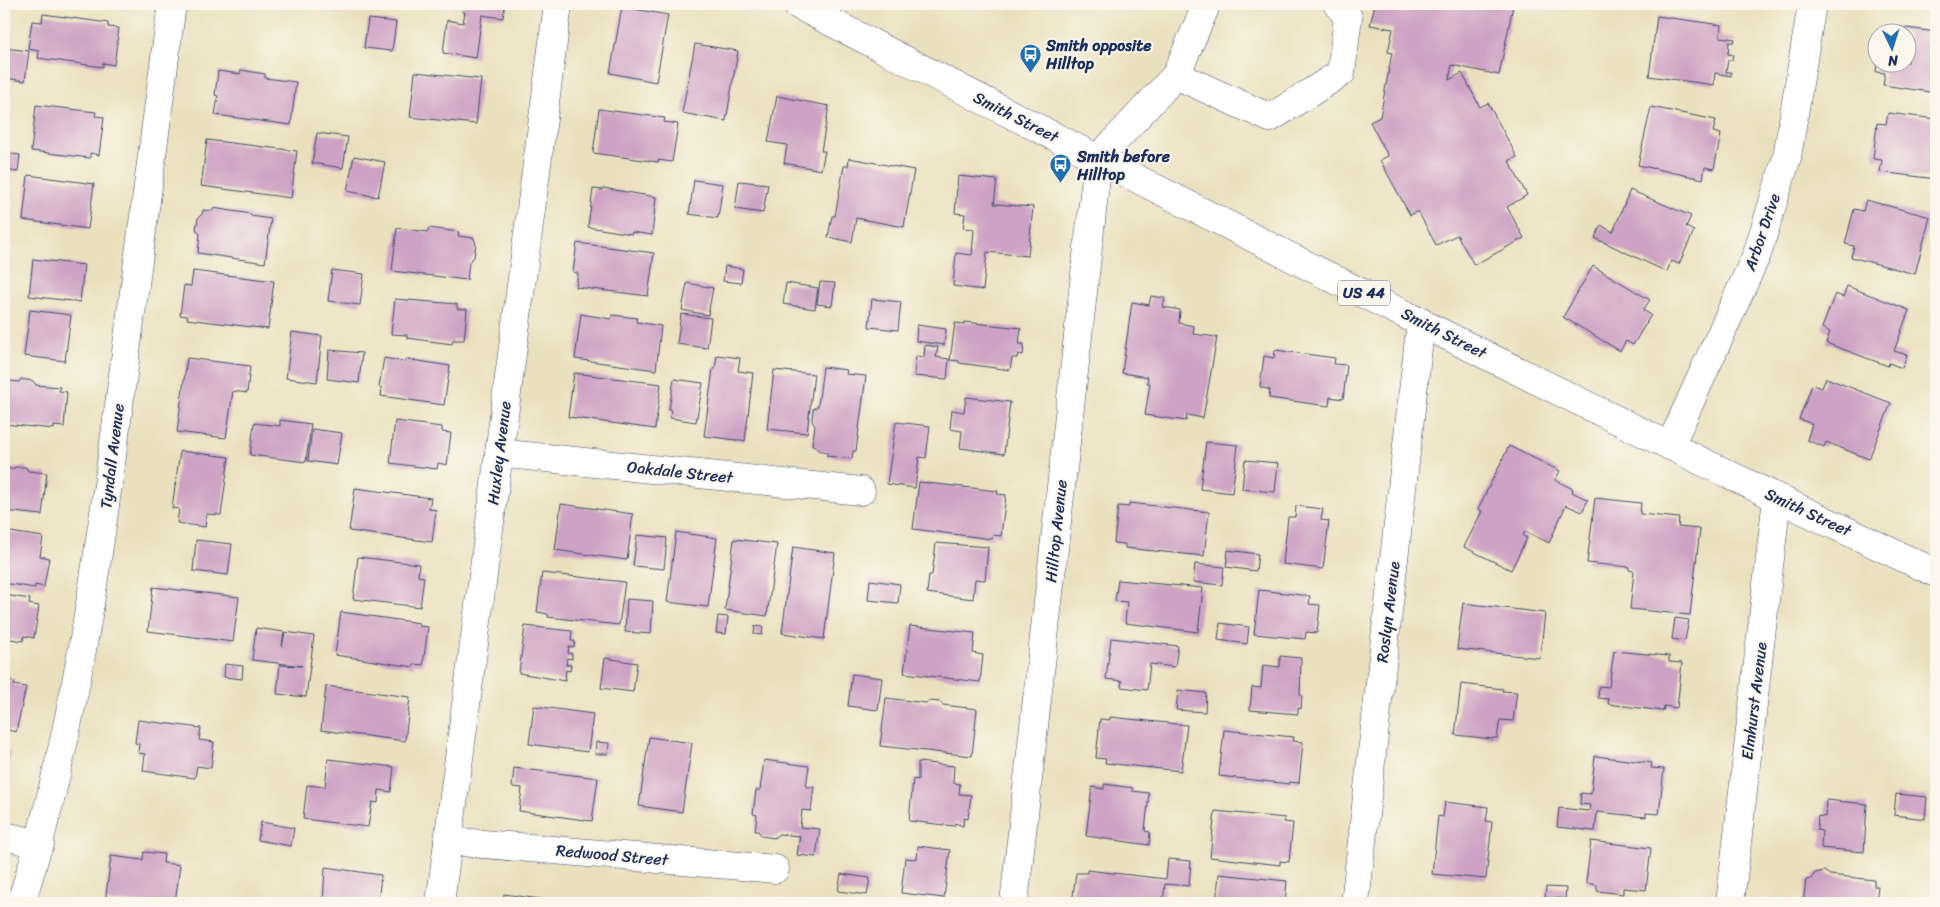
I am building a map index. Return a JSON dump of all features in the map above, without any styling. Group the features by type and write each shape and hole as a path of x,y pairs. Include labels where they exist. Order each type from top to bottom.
{"street":[{"name":"Tyndall Avenue","path":"21,903 40,844 73,699 103,530 172,4"},
{"name":"Huxley Avenue","path":"440,903 558,4"},
{"name":"Smith Street","path":"796,4 1098,159 1670,446 1936,573"},
{"path":"1176,74 1270,118 1341,73 1348,17 1337,4"},
{"name":"Arbor Drive","path":"1670,446 1757,254 1787,157 1812,4"},
{"path":"1098,159 1176,74 1210,5"},
{"name":"Hilltop Avenue","path":"1014,903 1098,159"},
{"name":"Roslyn Avenue","path":"1354,903 1422,321"},
{"name":"Oakdale Street","path":"499,453 861,491"},
{"name":"Elmhurst Avenue","path":"1730,903 1777,498"},
{"path":"4,836 40,844"},
{"name":"Redwood Street","path":"448,841 775,869"}],"building":[{"path":"101,4 126,4 125,8"},
{"path":"463,4 505,4 503,18 482,15 476,58 443,53 447,20 463,23 465,12 462,12"},
{"path":"1375,4 1396,6 1397,4 1503,4 1513,6 1499,75 1452,65 1449,80 1462,73 1480,107 1488,103 1517,157 1509,161 1527,195 1507,207 1524,238 1474,265 1457,235 1436,245 1418,211 1410,215 1380,160 1388,156 1370,122 1380,117 1392,53 1388,52 1393,29 1370,25"},
{"path":"1936,4 1936,7 1919,5"},
{"path":"622,7 668,15 656,82 610,73"},
{"path":"43,14 108,23 108,27 119,28 114,65 103,63 103,67 38,58 39,51 28,49 32,21 42,22"},
{"path":"1657,16 1721,25 1720,37 1735,39 1734,42 1729,42 1728,54 1733,55 1732,60 1728,60 1726,72 1731,72 1731,76 1715,73 1714,85 1649,76"},
{"path":"368,19 396,22 392,51 364,48"},
{"path":"1918,30 1936,32 1936,93 1883,85 1885,73 1876,72 1918,72"},
{"path":"695,44 738,51 726,121 682,113"},
{"path":"4,48 29,51 25,81 4,78"},
{"path":"241,70 265,74 265,78 296,82 291,125 215,115 218,96 215,95 218,71 240,74"},
{"path":"415,72 481,79 476,124 410,117"},
{"path":"777,96 829,106 821,151 825,151 821,170 784,163 787,145 768,142"},
{"path":"36,105 96,112 95,116 104,117 99,155 90,153 90,158 31,151"},
{"path":"1651,107 1716,120 1713,132 1721,134 1714,169 1705,167 1703,179 1638,165"},
{"path":"599,109 665,118 664,122 678,124 672,162 658,160 658,162 593,153"},
{"path":"1888,113 1936,119 1936,179 1880,172 1882,160 1873,159 1877,123 1886,124"},
{"path":"317,133 348,137 343,168 312,163"},
{"path":"207,140 297,151 291,198 201,186"},
{"path":"4,153 20,155 18,172 4,170"},
{"path":"354,156 385,162 378,197 347,191"},
{"path":"849,158 914,170 904,227 856,218 852,242 828,237 832,216 835,216 844,166 848,166"},
{"path":"28,175 94,184 88,229 23,220"},
{"path":"958,176 997,180 994,204 1033,207 1028,256 987,252 983,290 953,286 956,253 972,255 974,229 963,228 965,214 955,213"},
{"path":"694,180 723,184 718,218 689,214"},
{"path":"739,181 768,184 763,213 735,209"},
{"path":"603,188 656,197 652,235 588,227 593,189 603,190"},
{"path":"1630,190 1691,216 1686,227 1694,231 1679,264 1671,261 1667,272 1595,238 1601,225 1613,232"},
{"path":"1866,200 1930,217 1915,274 1851,257 1854,246 1845,244 1854,209 1863,211"},
{"path":"213,208 271,219 265,263 198,253 200,234 196,229 198,218 203,210 213,211"},
{"path":"397,228 428,232 429,228 459,232 458,236 474,238 476,244 474,257 469,262 467,280 392,271"},
{"path":"4,232 9,233 7,255 4,255"},
{"path":"577,243 654,253 648,296 576,287 578,273 573,272"},
{"path":"33,259 84,265 80,302 29,296"},
{"path":"725,266 743,269 741,283 723,281"},
{"path":"1593,266 1650,300 1643,310 1651,315 1633,345 1626,341 1620,351 1563,317"},
{"path":"332,270 364,274 360,305 328,301"},
{"path":"193,271 274,281 268,329 187,319 188,316 180,315 184,285 191,286"},
{"path":"820,282 835,283 832,306 817,304"},
{"path":"687,283 713,288 708,315 682,310"},
{"path":"786,283 818,288 815,309 783,304"},
{"path":"1847,286 1909,310 1894,351 1907,355 1902,368 1889,363 1888,366 1826,343 1830,332 1822,328 1835,294 1843,297"},
{"path":"1151,296 1165,298 1163,307 1180,310 1179,323 1194,326 1193,334 1217,337 1203,418 1187,415 1186,421 1145,415 1150,383 1147,383 1148,377 1122,373 1132,302 1149,305"},
{"path":"395,299 457,304 457,309 467,309 464,340 453,340 452,344 407,338 407,335 391,334"},
{"path":"872,299 901,302 898,330 869,327"},
{"path":"30,310 71,315 65,361 24,356"},
{"path":"581,314 611,319 612,315 637,318 636,322 661,326 656,370 575,359"},
{"path":"681,314 711,318 707,348 677,344"},
{"path":"965,322 1021,328 1019,344 1024,344 1023,355 1018,354 1017,358 1012,358 1010,370 950,360 955,323 964,324"},
{"path":"917,325 946,329 944,345 916,341"},
{"path":"292,332 322,336 317,382 286,378"},
{"path":"925,345 938,347 936,357 949,359 947,379 914,376 916,356 924,357"},
{"path":"329,350 362,353 359,383 327,379"},
{"path":"1275,350 1335,358 1334,364 1347,365 1343,399 1330,397 1329,406 1269,398 1270,390 1260,387 1264,356 1274,358"},
{"path":"717,355 740,358 738,371 753,373 745,441 704,436 713,369 715,369"},
{"path":"187,358 250,366 247,393 233,391 226,438 177,432"},
{"path":"384,358 405,362 406,359 450,366 444,405 381,396 382,388 379,387"},
{"path":"823,367 847,370 846,374 866,376 856,451 853,451 852,459 827,456 827,452 818,450 816,446 812,445 815,426 812,421 813,409 818,406"},
{"path":"774,370 814,374 807,433 767,429"},
{"path":"574,373 661,384 655,429 568,417"},
{"path":"1826,378 1891,403 1869,459 1826,442 1824,447 1807,440 1812,424 1799,419 1812,385 1822,388"},
{"path":"21,379 33,381 36,385 60,387 59,391 67,392 64,427 54,426 54,429 4,424 4,380 19,382"},
{"path":"674,379 703,383 696,422 670,418 671,410 669,410"},
{"path":"966,397 1010,402 1004,454 960,448 962,431 950,429 952,410 964,412"},
{"path":"280,420 311,424 306,462 250,455 254,423 280,426"},
{"path":"395,421 442,427 442,432 451,433 447,465 438,463 437,469 390,463"},
{"path":"896,422 930,426 926,458 919,457 915,488 887,484"},
{"path":"312,429 342,433 337,465 308,461"},
{"path":"1206,442 1238,445 1232,493 1200,489"},
{"path":"1509,446 1560,471 1555,480 1573,489 1572,492 1588,500 1582,512 1566,505 1549,543 1525,531 1523,536 1527,538 1511,570 1464,547 1482,511 1478,509"},
{"path":"180,451 229,457 221,515 207,514 205,527 177,523 179,509 172,508"},
{"path":"1245,460 1278,463 1275,492 1242,489"},
{"path":"26,467 28,471 47,473 42,515 4,511 4,468 12,469"},
{"path":"919,482 998,491 997,494 1006,495 1001,536 993,535 992,539 913,529"},
{"path":"355,488 431,498 429,509 436,510 432,542 349,531"},
{"path":"1595,498 1641,503 1640,514 1679,518 1678,527 1700,529 1690,615 1630,609 1634,571 1629,570 1629,567 1587,563"},
{"path":"1129,503 1209,512 1204,556 1125,548 1125,544 1114,543 1118,506 1129,507"},
{"path":"561,504 633,514 627,560 555,550"},
{"path":"1296,506 1323,509 1321,520 1329,521 1323,569 1283,564 1288,517 1295,517"},
{"path":"4,531 43,537 40,556 49,558 44,587 35,585 35,588 4,583"},
{"path":"676,532 717,538 708,607 667,602"},
{"path":"637,535 667,538 664,569 633,566"},
{"path":"734,539 777,544 767,616 725,610"},
{"path":"196,540 232,544 228,575 193,571"},
{"path":"936,543 988,547 985,580 975,579 973,599 927,593 929,575 932,575"},
{"path":"793,547 835,553 824,639 782,633"},
{"path":"1228,550 1258,554 1256,571 1226,567"},
{"path":"358,557 419,564 418,576 424,577 420,607 353,599"},
{"path":"1195,564 1224,567 1222,585 1193,582"},
{"path":"542,573 625,582 619,625 548,617 548,614 537,612"},
{"path":"870,580 900,584 898,603 868,600"},
{"path":"1118,580 1203,588 1198,632 1125,623 1127,602 1115,601"},
{"path":"153,587 239,597 233,642 148,631"},
{"path":"1259,590 1310,596 1309,604 1320,605 1317,633 1306,632 1305,639 1254,634"},
{"path":"4,595 30,599 29,604 39,606 34,638 24,636 23,641 4,638"},
{"path":"627,599 653,601 651,634 625,632"},
{"path":"1463,603 1545,613 1540,658 1457,649"},
{"path":"341,612 419,623 419,626 428,627 423,665 414,664 414,667 335,655"},
{"path":"718,616 728,617 726,634 716,633"},
{"path":"1675,618 1689,620 1685,641 1672,639"},
{"path":"1220,623 1249,627 1247,644 1218,640"},
{"path":"525,626 572,631 571,641 575,641 574,647 569,647 568,653 572,654 572,659 567,658 566,665 571,665 570,671 566,670 565,681 519,673"},
{"path":"755,626 763,627 762,635 754,634"},
{"path":"910,626 975,633 973,653 983,655 980,682 904,673"},
{"path":"256,628 284,632 282,647 285,632 314,636 306,697 277,694 280,665 302,666 252,660"},
{"path":"1111,638 1178,646 1175,667 1150,664 1147,690 1121,687 1122,681 1106,679"},
{"path":"1614,651 1669,656 1669,662 1682,663 1677,708 1664,706 1663,711 1608,704 1609,699 1598,698 1599,686 1609,687"},
{"path":"1280,656 1301,658 1301,709 1298,708 1298,714 1250,710 1252,687 1261,688 1263,665 1280,667"},
{"path":"605,658 637,663 633,692 601,688"},
{"path":"225,664 243,666 242,679 224,677"},
{"path":"852,674 882,678 878,710 848,706"},
{"path":"4,679 15,682 14,685 26,687 16,732 4,729"},
{"path":"1461,684 1517,692 1513,721 1500,720 1497,738 1455,735"},
{"path":"326,686 410,697 405,741 321,730"},
{"path":"1178,690 1206,693 1205,712 1176,710"},
{"path":"886,698 926,703 929,701 940,702 943,705 977,709 972,756 880,746"},
{"path":"534,706 593,714 588,752 529,744"},
{"path":"1110,717 1187,725 1181,771 1105,763 1106,759 1096,758 1100,719 1110,720"},
{"path":"138,720 201,728 199,740 214,742 211,768 197,766 195,778 143,771 145,754 138,753 139,744 135,743"},
{"path":"1224,730 1294,737 1293,741 1303,742 1299,783 1289,782 1289,784 1219,776"},
{"path":"649,737 692,743 682,812 639,806"},
{"path":"596,742 609,743 608,754 595,754"},
{"path":"4,750 10,752 4,776"},
{"path":"1595,756 1652,763 1651,768 1664,769 1659,814 1646,813 1646,817 1597,812 1595,831 1557,827 1559,808 1589,811 1590,805 1580,804 1581,793 1591,794"},
{"path":"328,759 394,767 391,792 379,790 378,803 372,802 368,827 303,819 307,785 325,787"},
{"path":"764,760 809,766 806,787 814,787 811,811 802,810 800,827 820,829 816,857 797,855 800,836 779,834 774,838 762,836 758,831 755,831 757,815 753,814 756,790 760,790"},
{"path":"918,762 954,766 953,783 960,784 959,794 971,795 968,819 964,818 963,826 955,823 954,826 909,821 913,779 918,780"},
{"path":"514,768 598,778 592,821 519,811 522,788 512,787"},
{"path":"1104,784 1133,788 1132,791 1149,793 1145,831 1150,832 1149,845 1086,836 1092,787 1104,789"},
{"path":"1896,794 1927,797 1925,819 1894,815"},
{"path":"1826,800 1867,804 1864,852 1821,848 1822,831 1817,830 1818,816 1825,817"},
{"path":"1445,802 1488,807 1486,821 1492,822 1486,879 1432,874 1438,816 1443,817"},
{"path":"1215,811 1285,818 1284,822 1293,823 1289,862 1280,861 1280,865 1210,857"},
{"path":"261,822 294,828 291,846 258,840"},
{"path":"1591,841 1651,848 1646,890 1623,888 1623,894 1597,891 1597,885 1586,883"},
{"path":"918,846 950,850 944,898 901,893 905,858 917,859"},
{"path":"144,852 164,854 163,863 180,865 175,903 105,902 111,856 143,860"},
{"path":"1168,859 1191,861 1189,886 1165,884 1163,903 1072,903 1076,873 1087,873 1087,870 1166,879"},
{"path":"325,867 381,875 378,903 323,903"},
{"path":"1824,871 1830,875 1874,880 1874,886 1878,886 1876,903 1803,903 1806,880 1811,879 1815,873"},
{"path":"841,874 870,878 867,895 838,891"},
{"path":"1219,874 1287,881 1285,903 1216,903"},
{"path":"1546,887 1566,888 1565,899 1545,898"},
{"path":"504,894 562,902 562,903 503,903"}],"place":[{"name":"Smith opposite Hilltop","path":"1030,73"},
{"name":"Smith before Hilltop","path":"1061,184"}]}
